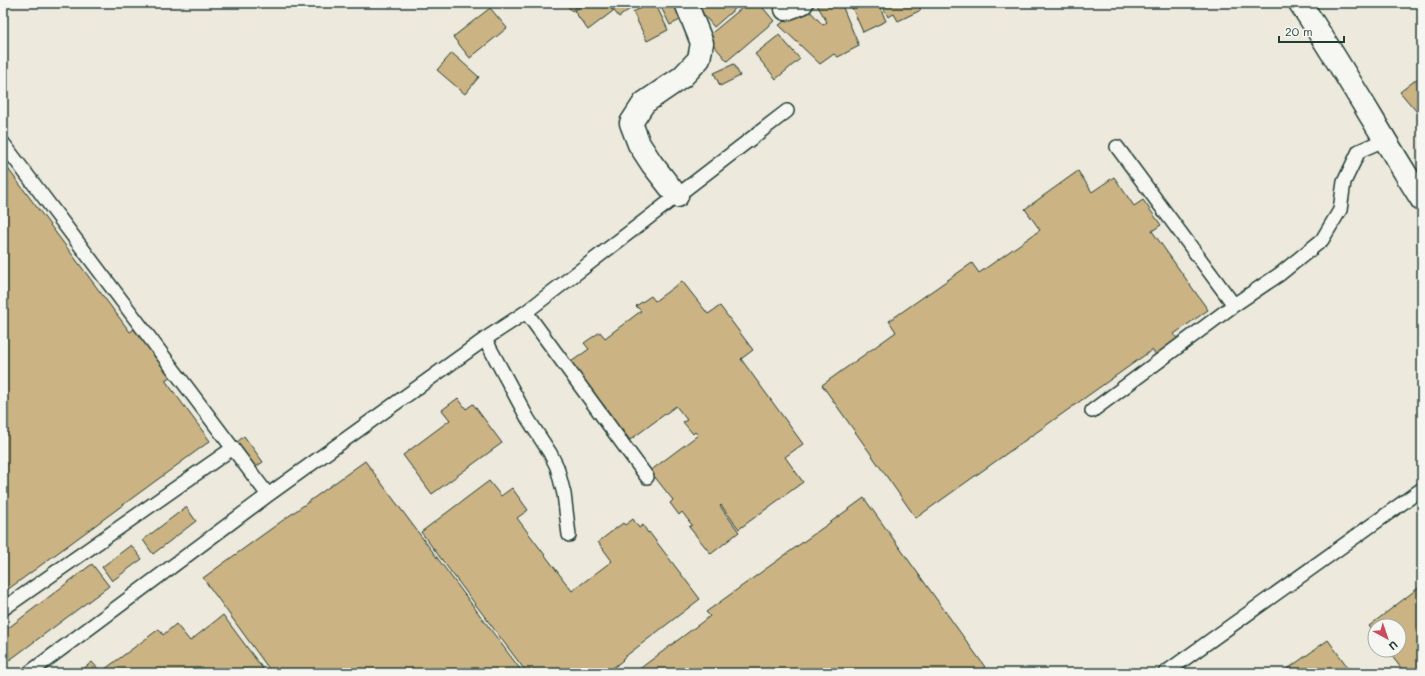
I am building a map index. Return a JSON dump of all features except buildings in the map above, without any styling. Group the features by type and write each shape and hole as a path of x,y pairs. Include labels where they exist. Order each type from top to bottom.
{"street":[{"path":"677,196 652,164 639,144 631,123 644,103 682,77 699,59 702,43 686,3"},
{"path":"1300,3 1327,44 1384,140 1422,200"}],"lane":[{"path":"29,673 268,495 485,339 526,312 787,111"},
{"path":"1092,411 1234,305 1280,274 1322,240 1340,210 1344,182 1359,151 1384,140"},
{"path":"3,143 268,495"},
{"path":"1117,147 1234,305"},
{"path":"526,312 647,477"},
{"path":"485,339 528,419 557,467 564,494 569,535"},
{"path":"3,609 234,448"},
{"path":"1165,673 1422,489"}]}
